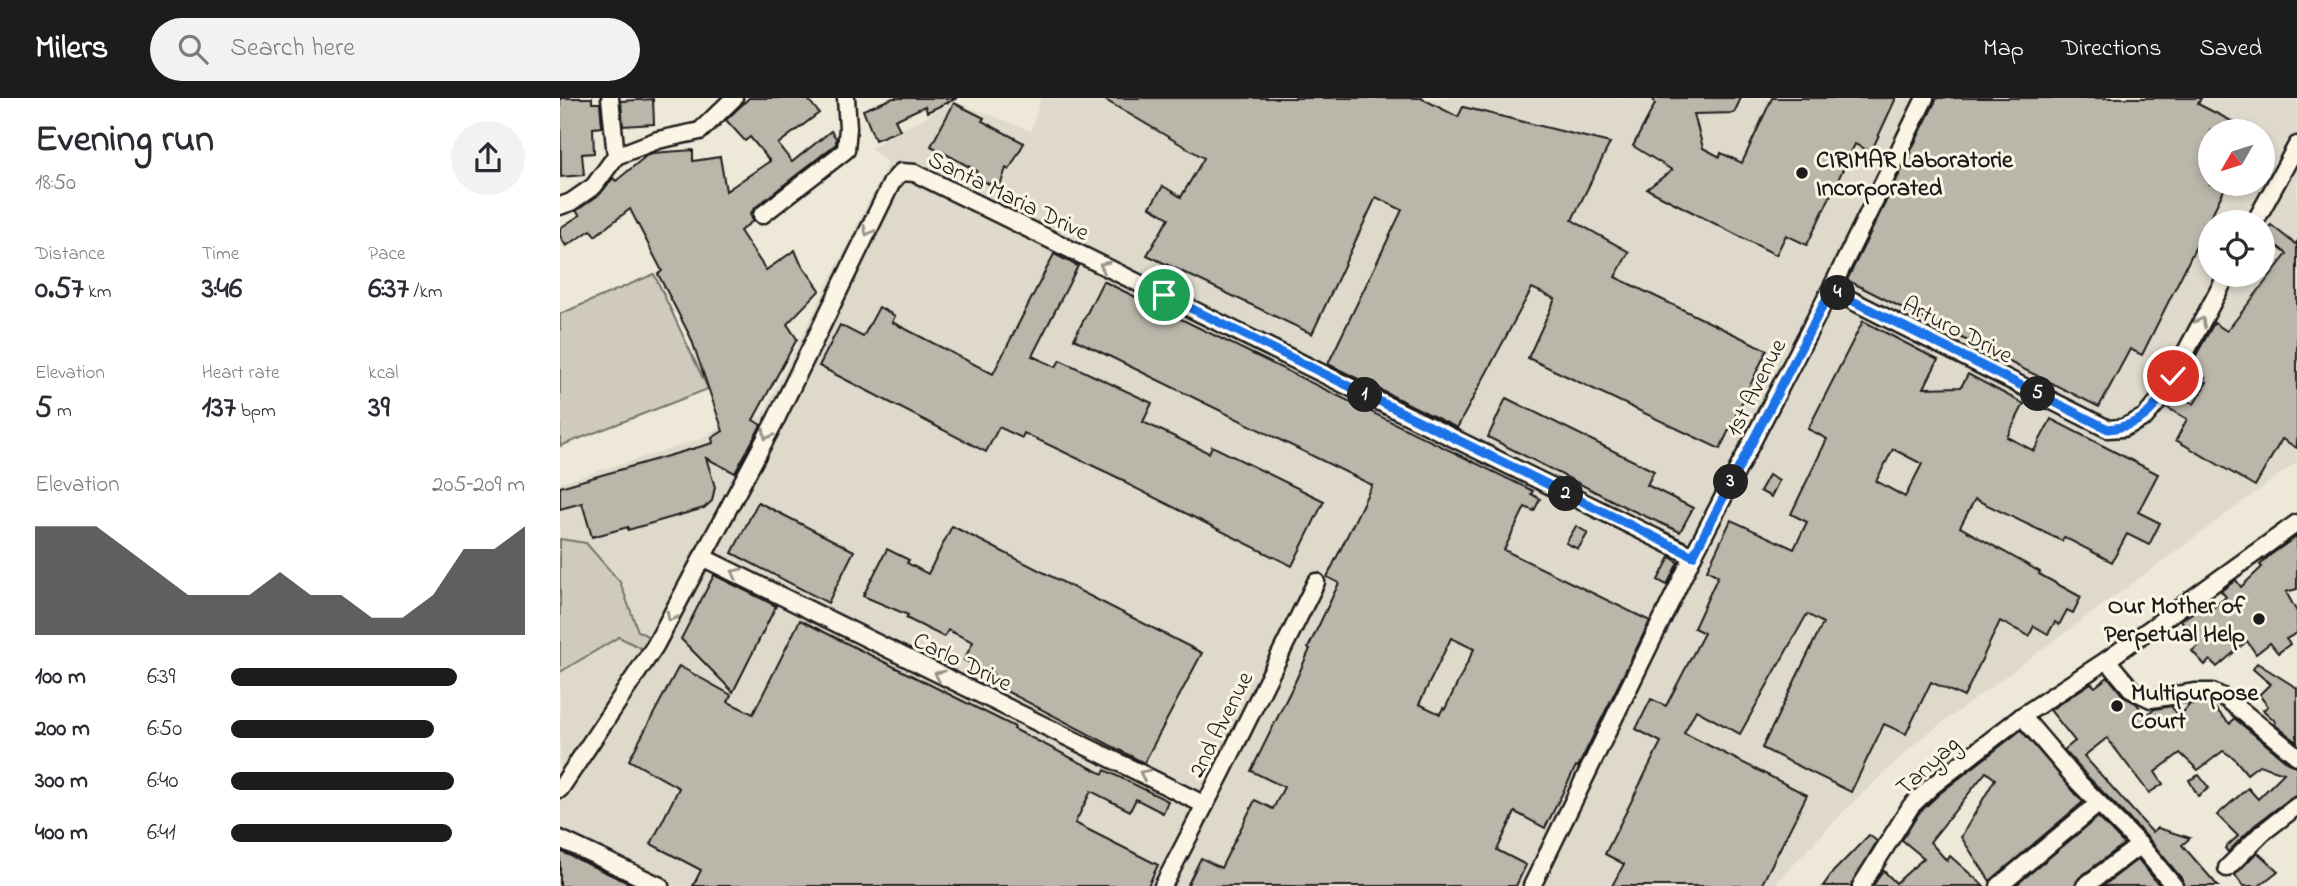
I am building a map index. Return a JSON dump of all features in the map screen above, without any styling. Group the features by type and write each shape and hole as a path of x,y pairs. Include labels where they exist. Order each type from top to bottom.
{"street":[{"path":"610,98 616,156"},
{"path":"560,206 572,202 594,186 616,156 658,140 700,131 734,98"},
{"path":"762,215 846,149 848,128 845,98"},
{"name":"1st Avenue","path":"1532,886 1693,556 1831,290 1925,98"},
{"path":"2262,210 2297,145"},
{"name":"Santa Maria Drive","path":"560,789 655,646 775,421 892,183 901,172 915,173 1693,556"},
{"name":"Arturo Drive","path":"1831,290 2108,429 2123,428 2145,417 2161,398 2221,287"},
{"name":"Tanyag","path":"1861,886 1911,806 1932,786 2017,719 2107,660 2297,523"},
{"name":"Carlo Drive","path":"702,556 1205,805"},
{"name":"2nd Avenue","path":"1163,886 1316,582"},
{"path":"2107,660 2121,679 2142,696 2151,699 2212,692 2227,699 2297,756"},
{"path":"2017,719 2140,845 2174,886"},
{"path":"1999,886 2098,804"},
{"path":"2227,867 2262,833 2297,806"},
{"path":"560,839 660,886"},
{"path":"2085,886 2140,845"}],"shaded area":[{"path":"1041,98 1472,98 1483,101 1484,98 2297,98 2297,462 1919,740 1847,808 1773,886 560,886 560,483 701,439 746,410 761,418 888,163 870,148 954,101 1031,131"},
{"path":"654,274 708,389 560,446 560,314"},
{"path":"560,539 586,543 620,582 638,631 651,638 644,650 619,637 560,672"}],"building":[{"path":"560,98 592,98 592,103 600,103 602,127 593,128 594,153 582,154 584,175 561,177"},
{"path":"749,98 807,98 819,113 778,144 792,162 831,131 836,138 836,144 756,207 750,214 753,221 740,231 766,270 795,250 800,262 820,290 787,324 797,339 753,420 761,425 735,473 706,458 715,487 712,501 704,508 628,530 628,527 592,537 582,503 560,509 560,487 713,443 712,438 723,431 691,338 658,274 662,271 630,209 595,236 591,230 566,246 560,236 560,228 580,215 576,211 600,194 613,178 616,181 652,153 693,150 693,161 720,157 726,191 770,161 750,137 745,141 726,120"},
{"path":"893,98 957,98 927,112 925,106 895,120 900,130 875,140 863,110"},
{"path":"1102,98 1421,98 1458,117 1463,107 1610,143 1572,220 1629,252 1615,277 1767,350 1720,449 1528,358 1555,299 1532,288 1457,428 1328,364 1402,210 1376,197 1312,334 1147,255 1169,218 1150,207 1163,186 1181,197 1204,158"},
{"path":"1653,98 1741,98 1734,113 1694,114 1703,148 1720,157 1721,153 1742,163 1772,98 1896,98 1871,152 1855,144 1807,245 1786,235 1776,255 1647,189 1672,170 1633,146 1655,104"},
{"path":"1937,98 2201,98 2198,104 2227,119 2198,119 2198,196 2221,196 2214,210 2198,210 2198,242 2142,355 2130,349 2099,407 1847,280"},
{"path":"653,99 654,124 623,126 621,101"},
{"path":"954,103 1024,143 1009,170 1006,168 999,189 974,176 977,171 931,146"},
{"path":"2275,228 2295,244 2297,242 2297,448 2282,439 2255,486 2176,440 2187,419 2168,408 2175,393 2194,404 2207,382 2189,368 2214,323 2227,331 2261,287 2275,287 2275,269 2287,254 2275,244"},
{"path":"1054,254 1078,266 1032,356 1056,367 1060,360 1152,403 1143,422 1209,453 1212,446 1324,501 1292,566 1024,433 1022,438 999,427 986,452 819,366 840,325 863,337 879,307 895,316 892,322 993,374"},
{"path":"1103,281 1533,491 1531,494 1540,499 1534,511 1525,507 1504,550 1650,621 1545,828 1515,812 1497,850 1526,865 1516,886 1187,886 1201,858 1221,868 1255,800 1273,809 1284,787 1251,771 1339,583 1327,577 1372,485 1074,339","holes":["1451,638 1474,649 1445,709 1443,708 1440,714 1419,704"]},
{"path":"1863,321 1938,360 1924,388 1961,387 1968,374 2024,404 2007,437 2034,451 2051,419 2158,474 2138,512 2160,523 2149,545 2127,534 2112,562 2064,537 2062,541 1975,499 1960,527 2081,597 2073,613 2067,610 2059,625 2055,622 2048,634 2034,626 2029,636 2000,621 1964,697 1931,682 1906,734 1884,724 1851,792 1762,748 1823,623 1807,614 1740,734 1696,710 1684,733 1807,795 1761,886 1612,886 1624,864 1605,854 1661,742 1636,729 1651,699 1666,706 1704,633 1694,628 1718,576 1707,570 1731,520 1794,549 1807,522 1791,514 1827,439 1808,429","holes":["1893,449 1922,464 1905,497 1876,481"]},
{"path":"1506,398 1654,471 1647,485 1693,508 1680,532 1488,437"},
{"path":"1769,475 1779,481 1771,497 1760,491"},
{"path":"758,502 854,551 828,603 732,553"},
{"path":"952,526 1202,653 1144,763 989,682 993,674 964,660 973,642 948,630 944,637 906,618 908,615 863,596 887,549 928,574"},
{"path":"1576,526 1588,533 1578,549 1566,543"},
{"path":"2297,536 2297,589 2286,592 2297,612 2297,633 2286,639 2290,644 2278,653 2270,643 2256,654 2247,641 2217,667 2210,660 2205,665 2192,651 2199,645 2181,620 2202,607 2207,613 2226,597 2221,591 2236,580 2241,587 2262,567 2260,565 2269,556"},
{"path":"1670,557 1678,562 1667,585 1658,580"},
{"path":"714,575 776,606 733,692 681,639"},
{"path":"800,620 1103,774 1105,770 1168,801 1163,813 1136,799 1130,811 1091,791 1075,823 1158,865 1148,886 693,886 701,870 651,844 679,788 629,760 679,666 731,695 728,702 753,714"},
{"path":"2257,663 2297,688 2297,742 2274,724 2276,722 2263,710 2268,706 2259,695 2270,684 2253,669"},
{"path":"2108,677 2124,697 2136,703 2145,715 2155,709 2171,706 2179,717 2190,704 2210,703 2230,724 2234,718 2290,764 2297,766 2297,796 2255,825 2228,852 2225,848 2238,836 2217,815 2248,788 2258,799 2284,773 2259,765 2247,774 2234,758 2223,751 2198,770 2180,753 2155,772 2163,784 2149,793 2107,738 2084,756 2152,832 2158,828 2190,838 2182,845 2218,886 2184,886 2182,879 2148,838 2064,750 2075,741 2050,710 2091,683 2095,687"},
{"path":"2021,730 2083,802 1990,881 1961,837 1995,779 1986,772 1930,842 1947,861 1950,856 1984,886 1873,886 1883,870 1896,883 1924,858 1902,840 1919,813 1939,794"},
{"path":"2199,775 2209,788 2198,796 2189,780"},
{"path":"2098,817 2124,844 2079,878 2075,886 2015,886"},
{"path":"1869,835 1877,841 1851,886 1823,886 1833,872"},
{"path":"560,851 635,886 560,886"},
{"path":"2257,852 2278,871 2259,886 2243,886 2235,875"},
{"path":"2138,859 2160,886 2103,886"}],"place":[{"name":"CIRIMAR Laboratorie Incorporated","path":"1802,173"},
{"name":"Our Mother of Perpetual Help","path":"2259,619"},
{"name":"Multipurpose Court","path":"2117,706"}],"route":[{"path":"1164,295 1693,556 1831,290 2108,429 2123,428 2145,417 2161,398 2173,376"}]}
